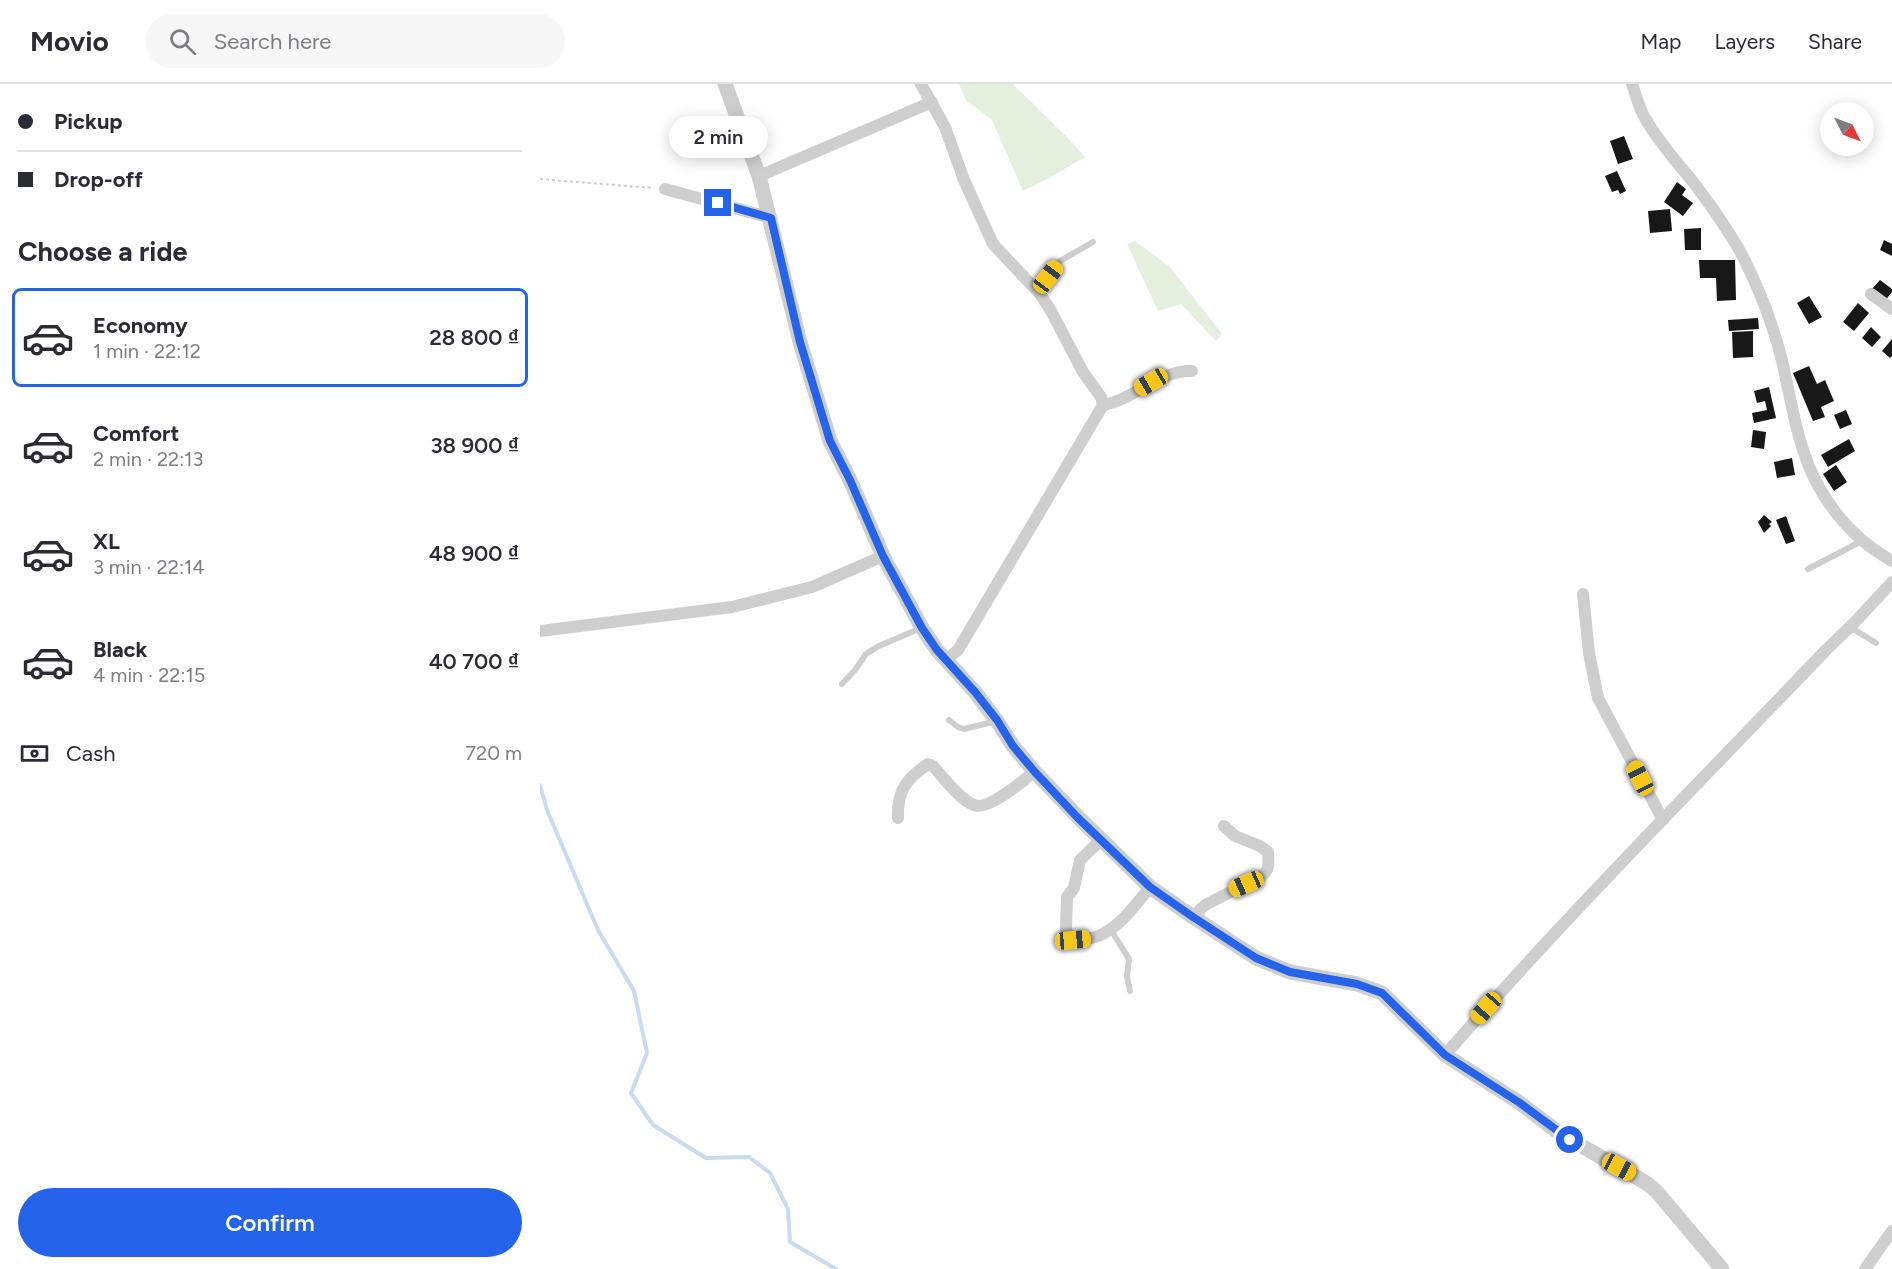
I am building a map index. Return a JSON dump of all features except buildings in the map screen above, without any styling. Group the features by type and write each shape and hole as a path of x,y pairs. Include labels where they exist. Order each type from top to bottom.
{"street":[{"path":"725,84 759,176 800,342 830,441 850,480 883,556 922,628 997,720 1013,746 1034,771 1150,887 1256,958 1290,972 1357,984 1375,990 1389,999 1445,1055 1520,1103 1559,1133 1648,1184 1722,1269"},
{"path":"921,84 945,127 964,180 993,244 1040,294 1083,372 1101,398 1102,405 958,650 946,660"},
{"path":"1632,84 1644,117 1716,214 1738,249 1759,292 1781,355 1803,450 1817,484 1838,516 1863,541 1892,561"},
{"path":"759,176 932,102"},
{"path":"665,189 771,218"},
{"path":"1871,294 1892,309"},
{"path":"1102,405 1114,403 1151,382 1180,371 1192,371"},
{"path":"540,631 732,607 812,587 883,556"},
{"path":"1445,1055 1500,993 1663,820 1892,582"},
{"path":"1583,594 1589,653 1598,698 1663,820"},
{"path":"898,818 897,802 902,788 928,764 933,766 964,799 974,806 991,802 1034,771"},
{"path":"1193,917 1205,904 1258,879 1269,867 1268,852 1260,846 1235,836 1224,826"},
{"path":"1101,840 1080,860 1074,888 1067,897 1068,937 1073,940 1098,938 1111,930 1150,887"},
{"path":"1865,1269 1892,1231"}],"lane":[{"path":"1040,294 1048,277 1060,261 1093,242"},
{"path":"1808,569 1863,541"},
{"path":"1850,627 1876,643"},
{"path":"842,684 866,654 922,628"},
{"path":"949,720 958,728 964,729 997,720"},
{"path":"1111,930 1129,959 1130,964 1126,976 1130,991"}],"path":[{"path":"540,179 665,189"}],"green space":[{"path":"959,84 1013,84 1085,157 1023,191 992,120 966,100"},
{"path":"1135,241 1170,267 1222,334 1216,341 1181,304 1158,311 1127,244"}],"waterway":[{"path":"540,785 547,810 598,930 634,991 647,1053 631,1093 653,1125 706,1158 749,1157 770,1173 788,1209 790,1242 836,1269"}],"route":[{"path":"718,203 771,218 800,342 830,441 850,480 883,556 922,628 937,650 975,692 997,720 1013,746 1034,771 1078,818 1150,887 1238,948 1290,972 1367,986 1382,993 1445,1055 1520,1103 1570,1140"}]}
